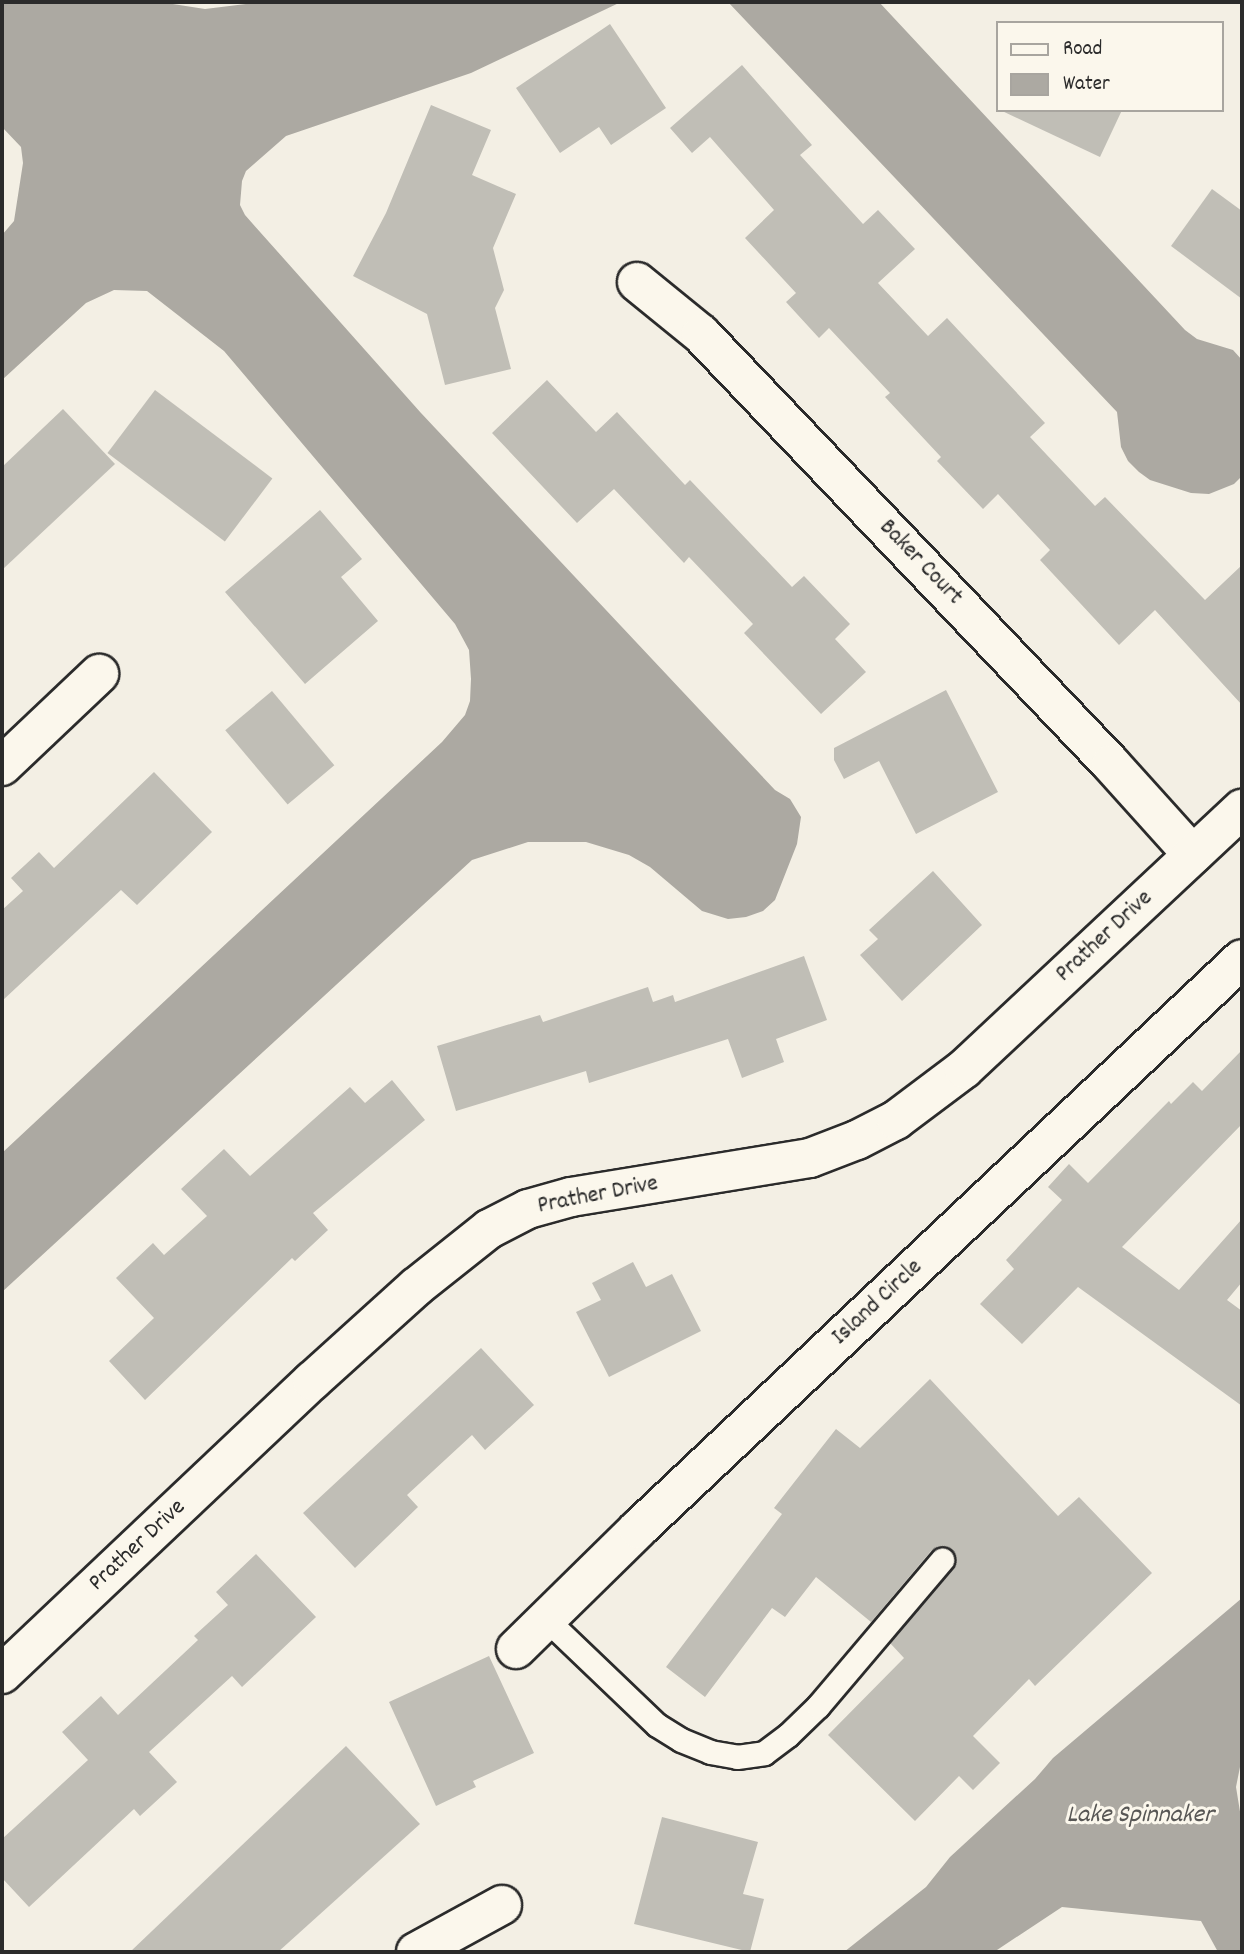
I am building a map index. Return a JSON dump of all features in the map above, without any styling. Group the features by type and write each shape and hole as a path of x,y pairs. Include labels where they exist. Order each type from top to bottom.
{"street":[{"name":"Baker Court","path":"637,282 701,334 1111,764 1193,855"},
{"path":"2,766 99,674"},
{"name":"Prather Drive","path":"2,1674 313,1381 416,1287 489,1229 528,1209 570,1197 810,1158 857,1140 896,1120 964,1069 1242,809"},
{"name":"Island Circle","path":"516,1649 1242,959"},
{"path":"416,1952 502,1905"}],"lane":[{"path":"546,1619 648,1717 673,1735 710,1752 737,1757 764,1753 789,1735 818,1706 942,1560"}],"water":[{"path":"2,2 160,2 205,9 263,2 621,2 471,73 286,136 246,171 242,181 240,205 245,215 421,413 775,790 790,799 801,817 797,844 775,900 763,911 746,917 728,919 702,911 650,867 629,855 586,842 528,842 472,860 2,1292 2,1153 442,742 465,715 470,701 471,679 469,650 455,624 224,351 147,291 114,290 86,303 2,380 2,235 14,221 23,163 21,147 2,127"},
{"path":"728,2 879,2 1185,330 1197,339 1233,350 1242,360 1242,476 1234,484 1209,494 1191,493 1150,480 1139,472 1128,461 1121,447 1117,412"},
{"name":"Lake Spinnaker","path":"1242,1598 1242,1757 1236,1787 1242,1824 1242,1952 1218,1952 1201,1921 1062,1907 994,1952 844,1952 926,1887 950,1857 1035,1779 1053,1758"}],"building":[{"path":"610,24 666,108 611,145 599,127 560,153 516,88"},
{"path":"742,65 812,145 800,155 863,224 878,210 915,249 878,283 928,336 947,318 1045,423 1030,437 1095,506 1105,497 1205,600 1242,565 1242,705 1155,610 1119,645 1040,560 1050,550 998,494 983,509 937,461 941,457 885,397 890,393 829,328 819,338 786,302 796,293 745,238 774,210 710,137 692,153 670,128"},
{"path":"431,105 491,130 472,175 516,194 493,248 504,290 495,308 511,369 445,385 427,314 353,276 386,213"},
{"path":"1004,112 1121,112 1100,157"},
{"path":"1212,189 1242,211 1242,299 1171,246"},
{"path":"547,380 596,432 617,412 685,485 690,480 792,587 804,576 850,624 835,639 866,672 821,714 744,633 753,624 689,557 684,563 614,489 577,523 492,433"},
{"path":"155,390 272,478 225,542 107,453"},
{"path":"63,409 115,464 2,570 2,467"},
{"path":"320,510 362,559 341,577 378,621 305,684 225,592"},
{"path":"946,690 998,792 916,834 879,761 844,779 834,760 834,748"},
{"path":"272,691 334,765 288,805 225,730"},
{"path":"154,772 212,832 137,905 121,890 2,1001 2,910 23,891 11,878 39,852 54,868"},
{"path":"933,871 982,925 902,1001 860,955 878,939 869,930"},
{"path":"804,956 827,1020 776,1039 784,1062 742,1078 728,1039 589,1083 586,1071 456,1111 437,1046 540,1015 543,1022 648,987 653,1002 673,995 675,1002"},
{"path":"1242,1050 1242,1124 1122,1247 1179,1290 1242,1219 1242,1282 1227,1300 1242,1311 1242,1406 1078,1287 1022,1344 980,1304 1014,1269 1006,1260 1062,1200 1048,1187 1069,1164 1088,1183 1169,1101 1171,1104 1193,1082 1202,1091"},
{"path":"392,1080 425,1120 313,1213 328,1230 295,1261 292,1258 145,1400 109,1361 154,1318 116,1278 153,1243 164,1255 207,1216 181,1189 224,1149 250,1176 350,1087 365,1103"},
{"path":"633,1262 646,1287 672,1274 701,1331 609,1377 576,1312 601,1300 592,1283"},
{"path":"481,1348 534,1405 485,1450 472,1435 407,1495 418,1507 355,1568 303,1513"},
{"path":"930,1379 1058,1516 1079,1497 1152,1573 1035,1686 1029,1679 973,1736 1000,1763 973,1790 959,1776 915,1821 828,1735 904,1658 890,1643 953,1568 955,1556 950,1549 938,1547 931,1551 871,1622 816,1577 785,1617 772,1608 705,1697 666,1667 782,1514 774,1508 836,1429 860,1448"},
{"path":"256,1554 316,1617 242,1687 232,1676 149,1752 177,1782 140,1816 134,1809 29,1907 2,1878 2,1839 88,1760 62,1732 101,1696 118,1715 198,1640 194,1636 228,1605 216,1592"},
{"path":"489,1656 534,1753 473,1781 476,1787 436,1806 389,1702"},
{"path":"346,1746 420,1824 278,1952 130,1952"},
{"path":"662,1817 758,1842 743,1894 764,1899 750,1952 634,1924"}]}
